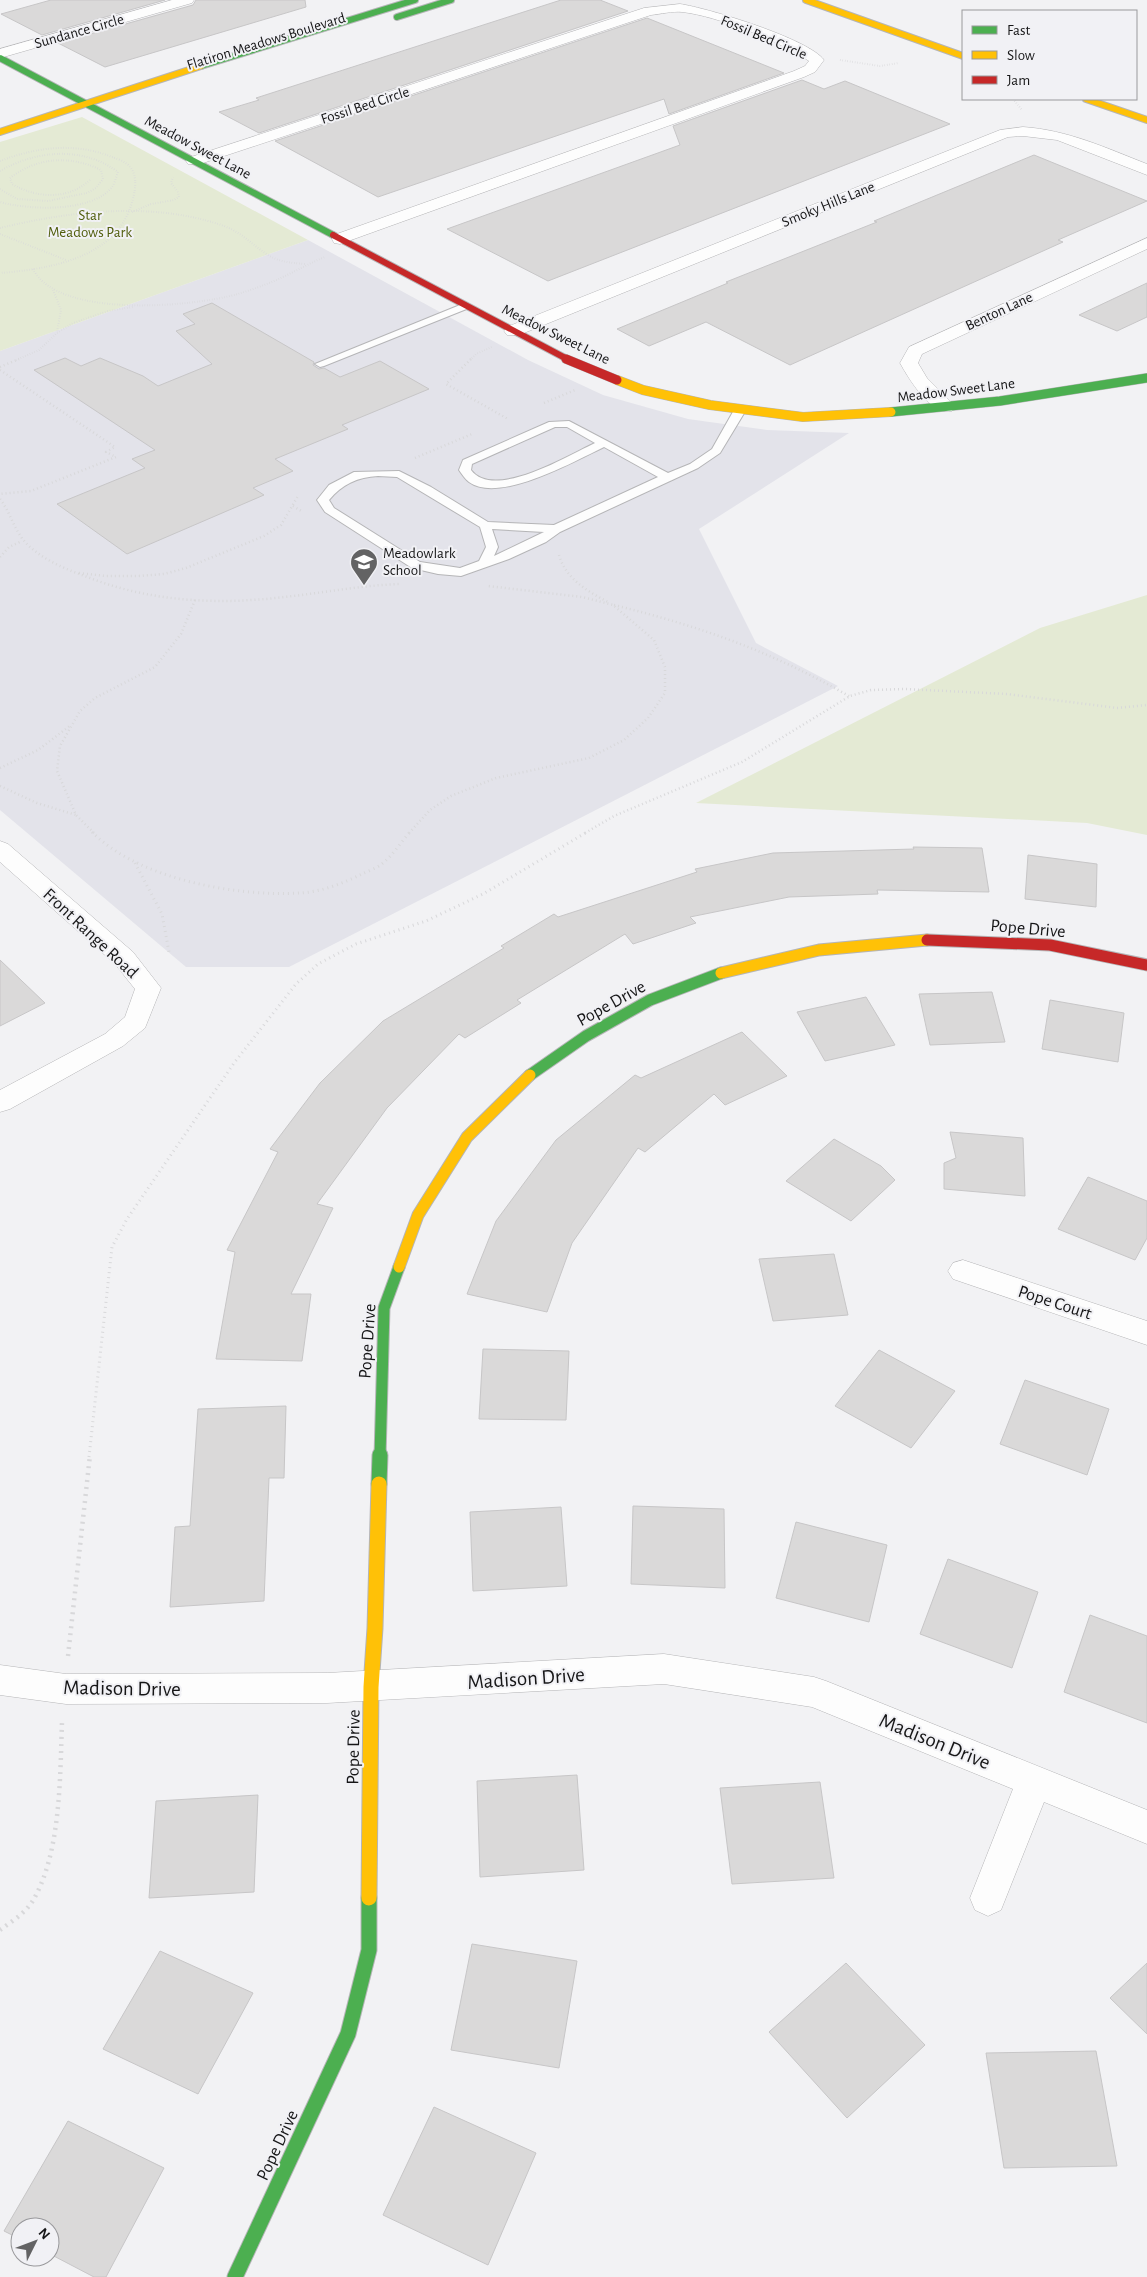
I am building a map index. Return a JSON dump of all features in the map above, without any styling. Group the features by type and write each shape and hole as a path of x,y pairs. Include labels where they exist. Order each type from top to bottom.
{"street":[{"name":"Sundance Circle","path":"0,54 186,0"},
{"name":"Flatiron Meadows Boulevard","path":"0,132 88,105 144,84 416,0"},
{"name":"Flatiron Meadows Boulevard","path":"88,105 159,90 451,0"},
{"path":"806,0 962,56"},
{"name":"Fossil Bed Circle","path":"194,161 649,11 681,8 708,13 796,48 817,60 810,69 799,74 340,239"},
{"name":"Meadow Sweet Lane","path":"0,58 578,365 643,390 740,410 812,416 852,416 945,407 1147,378"},
{"path":"1089,100 1147,120"},
{"name":"Smoky Hills Lane","path":"513,331 1005,133 1023,130 1043,132 1147,170"},
{"name":"Benton Lane","path":"945,407 920,381 909,363 915,351 1147,244"},
{"name":"Front Range Road","path":"0,849 124,958 148,988 136,1022 114,1040 0,1102"},
{"name":"Pope Drive","path":"235,2277 348,2034 369,1950 372,1687 384,1308 418,1215 467,1137 525,1078 586,1036 650,1000 720,973 819,950 938,939 1050,945 1147,964"},
{"name":"Pope Court","path":"964,1271 1147,1333"},
{"name":"Madison Drive","path":"0,1680 66,1689 372,1687 664,1669 814,1692 1147,1827"},
{"path":"988,1898 1034,1781"}],"lane":[{"path":"320,364 465,306"},
{"path":"556,529 486,525 399,474 378,472 358,474 333,487 324,500 329,510 416,565 438,570 461,572 505,556 542,539 556,529 694,466 716,452 740,410"},
{"path":"604,443 515,483 493,486 474,481 465,470 468,462 493,450 553,424 568,424 604,443 667,477"},
{"path":"485,562 492,547 486,525"}],"path":[{"path":"817,60 848,60 880,66 899,63"},
{"path":"0,161 43,149 82,149 104,152 131,168 135,183 129,213 118,232 111,238 88,251 66,260 33,269 0,273"},
{"path":"0,171 11,164 34,157 70,154 96,157 109,163 118,172 111,188 98,196 75,204 40,208 19,207 0,202"},
{"path":"0,189 17,199 48,201 87,194 96,188 103,179 101,170 93,165 67,160 51,161 17,171 10,178 12,184 28,193 50,195 82,188 91,179"},
{"path":"129,213 150,204 174,200 179,197 178,192 171,183 171,179 177,176"},
{"path":"0,228 66,216 129,213 176,215 217,223 242,234 270,257 290,263 306,264"},
{"path":"0,234 66,260"},
{"path":"0,494 31,491 116,457 106,452 115,447 0,369 39,350 57,333 89,316 139,306 173,304 232,294 285,277 306,264 325,256"},
{"path":"33,269 36,277 42,284 53,290 92,301 139,306"},
{"path":"53,290 62,310 57,333"},
{"path":"492,347 476,354 446,384 508,419"},
{"path":"0,557 9,547 22,541"},
{"path":"195,600 181,634 166,655 154,667 95,698 80,711 60,746 57,770 76,815 102,842 134,862 200,885 250,893 302,893 345,882 382,864 430,810 451,796 496,778 589,758 624,740 648,718 665,692 665,667 654,640 613,605 586,590 567,574 559,558 559,550"},
{"path":"485,586 582,597 676,621 739,642 803,671 850,696"},
{"path":"68,1657 112,1247 126,1219 234,1064 296,984 318,964 356,944 426,921 483,894 614,816 742,762 850,696 871,690 905,688 1007,694 1089,706 1117,708 1147,705"},
{"path":"0,768 18,762 44,747 73,724"},
{"path":"0,786 37,803 76,815"},
{"path":"134,862 162,914 169,952"},
{"path":"0,1930 31,1904 42,1882 53,1839 62,1718"}],"shaded area":[{"name":"Meadowlark School","path":"308,240 528,360 603,395 688,419 767,430 849,433 699,529 756,643 838,686 289,967 186,967 0,810 0,351"}],"green space":[{"name":"Star Meadows Park","path":"82,117 308,240 0,351 0,142"},
{"path":"1147,595 1147,835 1087,823 696,803 1040,628"}],"building":[{"path":"51,0 165,0 42,35 1,14"},
{"path":"196,0 305,0 306,7 105,67 58,43 193,5"},
{"path":"561,0 600,0 628,11 259,133 219,112 259,100 256,98"},
{"path":"647,18 784,73 669,114 664,99 378,197 275,141"},
{"path":"802,80 824,89 845,81 950,124 548,281 447,229 680,145 673,126"},
{"path":"1034,155 1147,201 1058,240 1063,242 790,365 706,322 649,346 617,329 728,283 726,282 877,222 874,221"},
{"path":"1147,283 1147,317 1117,331 1079,315"},
{"path":"212,303 314,362 313,365 319,369 324,368 340,377 380,361 429,389 342,425 348,429 275,459 293,471 253,488 264,495 127,554 57,504 145,468 132,459 155,450 34,370 65,358 81,366 100,358 143,376 158,386 212,364 176,331 195,324 183,314"},
{"path":"913,847 982,848 989,892 877,890 878,894 789,897 690,917 696,923 633,944 625,934 517,1000 521,1003 465,1038 459,1034 387,1108 317,1204 333,1208 291,1294 311,1294 302,1361 216,1359 235,1252 227,1250 278,1152 270,1149 320,1083 383,1021 504,948 501,946 554,914 558,917 697,872 695,869 773,853 914,849"},
{"path":"1028,855 1097,864 1096,907 1025,899"},
{"path":"0,960 45,1003 0,1026"},
{"path":"992,992 1005,1042 930,1045 919,994"},
{"path":"866,997 895,1045 825,1061 797,1012"},
{"path":"1050,1000 1124,1013 1118,1062 1042,1049"},
{"path":"742,1032 787,1076 725,1105 714,1094 645,1152 638,1148 572,1243 547,1312 467,1294 496,1221 556,1140 635,1075 641,1078"},
{"path":"950,1132 1023,1138 1025,1196 944,1189 944,1163 956,1158"},
{"path":"834,1139 881,1166 895,1180 851,1221 786,1181"},
{"path":"1088,1177 1147,1201 1147,1238 1135,1260 1058,1229"},
{"path":"834,1254 848,1315 773,1321 759,1259"},
{"path":"483,1349 569,1351 566,1420 479,1419"},
{"path":"879,1350 955,1391 911,1448 835,1406"},
{"path":"1025,1380 1109,1409 1087,1475 1000,1444"},
{"path":"286,1406 284,1478 269,1478 264,1601 170,1607 175,1527 190,1526 198,1409"},
{"path":"633,1506 724,1509 725,1588 631,1584"},
{"path":"561,1507 567,1586 473,1591 470,1512"},
{"path":"796,1522 887,1545 869,1622 776,1598"},
{"path":"948,1559 1038,1592 1012,1668 920,1634"},
{"path":"1090,1615 1147,1636 1147,1723 1064,1692"},
{"path":"577,1775 584,1870 480,1877 477,1781"},
{"path":"820,1782 834,1878 732,1884 720,1788"},
{"path":"258,1795 254,1892 149,1898 156,1801"},
{"path":"472,1944 577,1961 559,2068 451,2050"},
{"path":"160,1951 253,1993 198,2094 103,2049"},
{"path":"846,1963 925,2045 847,2118 769,2032"},
{"path":"1147,1963 1147,2034 1110,1998"},
{"path":"1096,2051 1117,2166 1004,2168 986,2053"},
{"path":"434,2107 536,2153 488,2265 383,2215"},
{"path":"68,2121 164,2168 106,2277 94,2277 60,2259 60,2217 12,2217"},
{"path":"10,2221 10,2234 4,2231"}],"traffic: fast":[{"path":"201,66 415,0"},
{"path":"397,17 451,0"},
{"path":"0,58 333,235"},
{"path":"891,412 1000,401 1147,378"},
{"path":"530,1075 586,1036 650,1000 721,973"},
{"path":"379,1484 384,1308 399,1267"},
{"path":"235,2277 348,2034 369,1950 369,1898"}],"traffic: slow":[{"path":"806,0 962,56"},
{"path":"0,132 201,66"},
{"path":"1089,100 1147,120"},
{"path":"617,380 643,390 710,405 803,417 891,412"},
{"path":"721,973 819,950 927,940"},
{"path":"399,1267 418,1215 467,1137 530,1075"},
{"path":"369,1898 371,1687 375,1628 379,1484"}],"traffic: jam":[{"path":"333,235 578,365 617,380"},
{"path":"927,940 1050,945 1147,965"}],"place":[{"name":"Meadowlark School","path":"364,586"}]}
